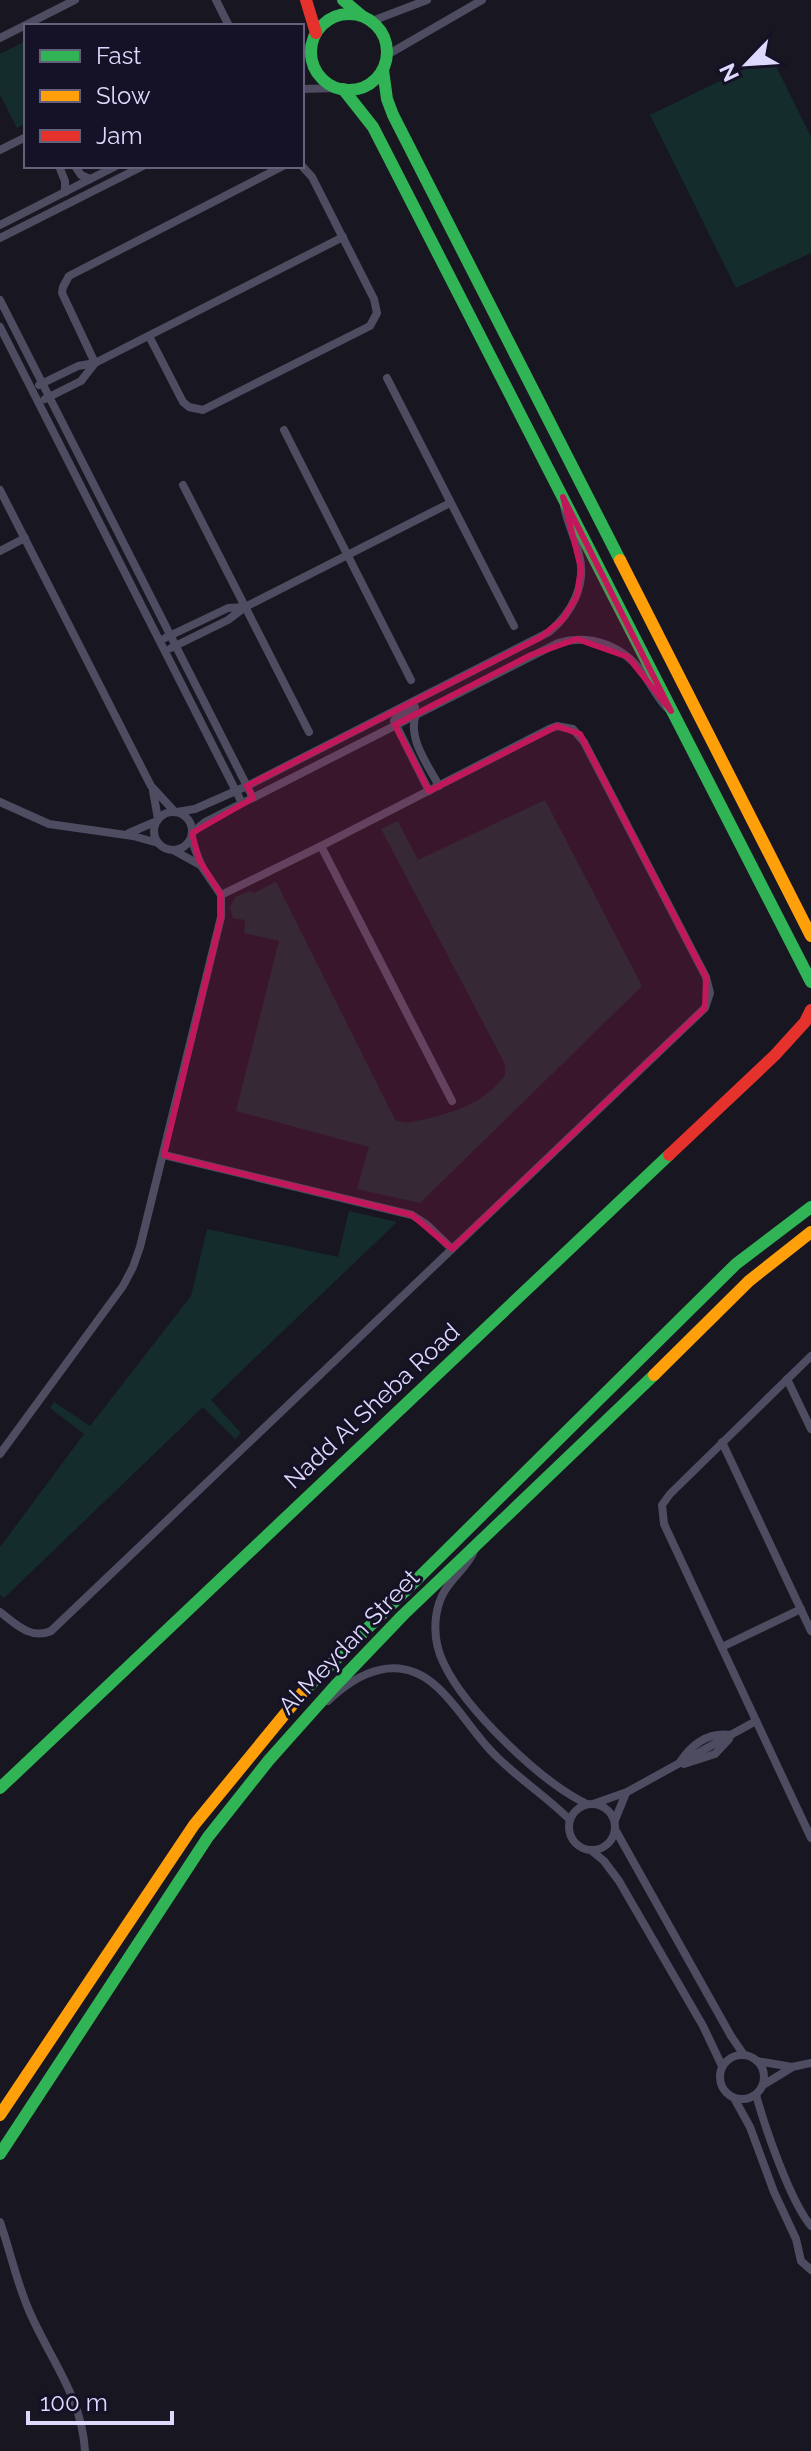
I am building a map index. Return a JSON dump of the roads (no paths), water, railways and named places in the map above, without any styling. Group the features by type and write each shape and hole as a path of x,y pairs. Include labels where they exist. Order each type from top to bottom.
{"street":[{"path":"28,24 75,0"},
{"path":"216,0 228,24"},
{"path":"306,0 315,36 311,49 316,69 322,78 355,101 373,127 811,982"},
{"path":"343,0 384,36 387,55 383,70 393,115 811,936"},
{"path":"304,53 328,20 335,16 352,14 366,18 427,0"},
{"path":"387,55 482,0"},
{"path":"0,38 24,26"},
{"path":"304,89 362,88 383,70"},
{"path":"0,150 24,138"},
{"path":"60,168 65,192"},
{"path":"76,168 81,175 90,179"},
{"path":"0,225 112,168"},
{"path":"0,238 139,168"},
{"path":"95,363 62,293 69,276 279,168"},
{"path":"149,336 183,402 189,407 203,410 364,330 375,320 377,306 312,177 304,168"},
{"path":"32,389 78,366 95,363 343,237"},
{"path":"0,300 253,798"},
{"path":"0,327 242,803"},
{"path":"38,402 85,378 95,363"},
{"path":"387,378 514,626"},
{"path":"284,430 411,680"},
{"path":"183,485 309,732"},
{"path":"0,490 151,786 158,820 154,832 158,843"},
{"path":"125,835 166,813 195,809 247,786 541,637 567,614 577,596 581,568 579,552 567,523 563,497"},
{"path":"165,651 450,503"},
{"path":"0,551 25,538"},
{"path":"160,641 228,608 245,607"},
{"path":"173,850 184,847 205,822 558,643 577,639 606,644 628,657 671,711"},
{"path":"429,791 395,725 395,718 438,696 444,687"},
{"path":"416,714 413,726 415,738 439,786"},
{"path":"0,1612 30,1633 45,1634 51,1631 700,1014 710,993 706,977 649,866 584,742 573,729 557,726 549,729 221,895"},
{"path":"0,1454 129,1277 137,1258 223,909 221,895 202,867 189,820 176,812 151,786"},
{"path":"4,808 49,824 158,843 202,867"},
{"path":"321,846 452,1101"},
{"name":"Nadd Al Sheba Road","path":"0,1788 775,1055 805,1022 811,1010"},
{"name":"Nadd Al Sheba Road","path":"775,1055 799,1036 811,1031"},
{"path":"164,1155 412,1215 452,1249"},
{"name":"Al Meydan Street","path":"0,2115 194,1825 295,1700 736,1264 811,1207"},
{"name":"Al Meydan Street","path":"0,2154 208,1837 302,1720 339,1679 476,1544 527,1499 740,1290 811,1232"},
{"path":"811,1356 665,1499 661,1511 664,1524 811,1838"},
{"path":"787,1379 811,1429"},
{"path":"722,1442 811,1631"},
{"path":"476,1544 468,1561 446,1587 439,1605 435,1633 443,1662 466,1696 508,1744 559,1787 590,1804 609,1810 615,1820 616,1831 744,2055 757,2061 792,2067"},
{"path":"722,1647 801,1609"},
{"path":"302,1720 345,1685 367,1672 392,1669 416,1674 438,1687 497,1757 570,1820"},
{"path":"722,2066 703,2026 619,1881 604,1861 573,1840 569,1830 575,1811 627,1792 756,1721"},
{"path":"615,1820 627,1792"},
{"path":"592,1851 607,1846 616,1831"},
{"path":"744,2055 729,2058 722,2066 719,2075 721,2086 734,2098 750,2127 770,2183 794,2233 801,2261 811,2270"},
{"path":"757,2061 763,2070 763,2085"},
{"path":"734,2098 745,2099 756,2095 763,2085 792,2067 810,2063"},
{"path":"756,2095 768,2132 800,2208 811,2226"},
{"path":"0,2222 31,2315 74,2396 85,2451"}]}
